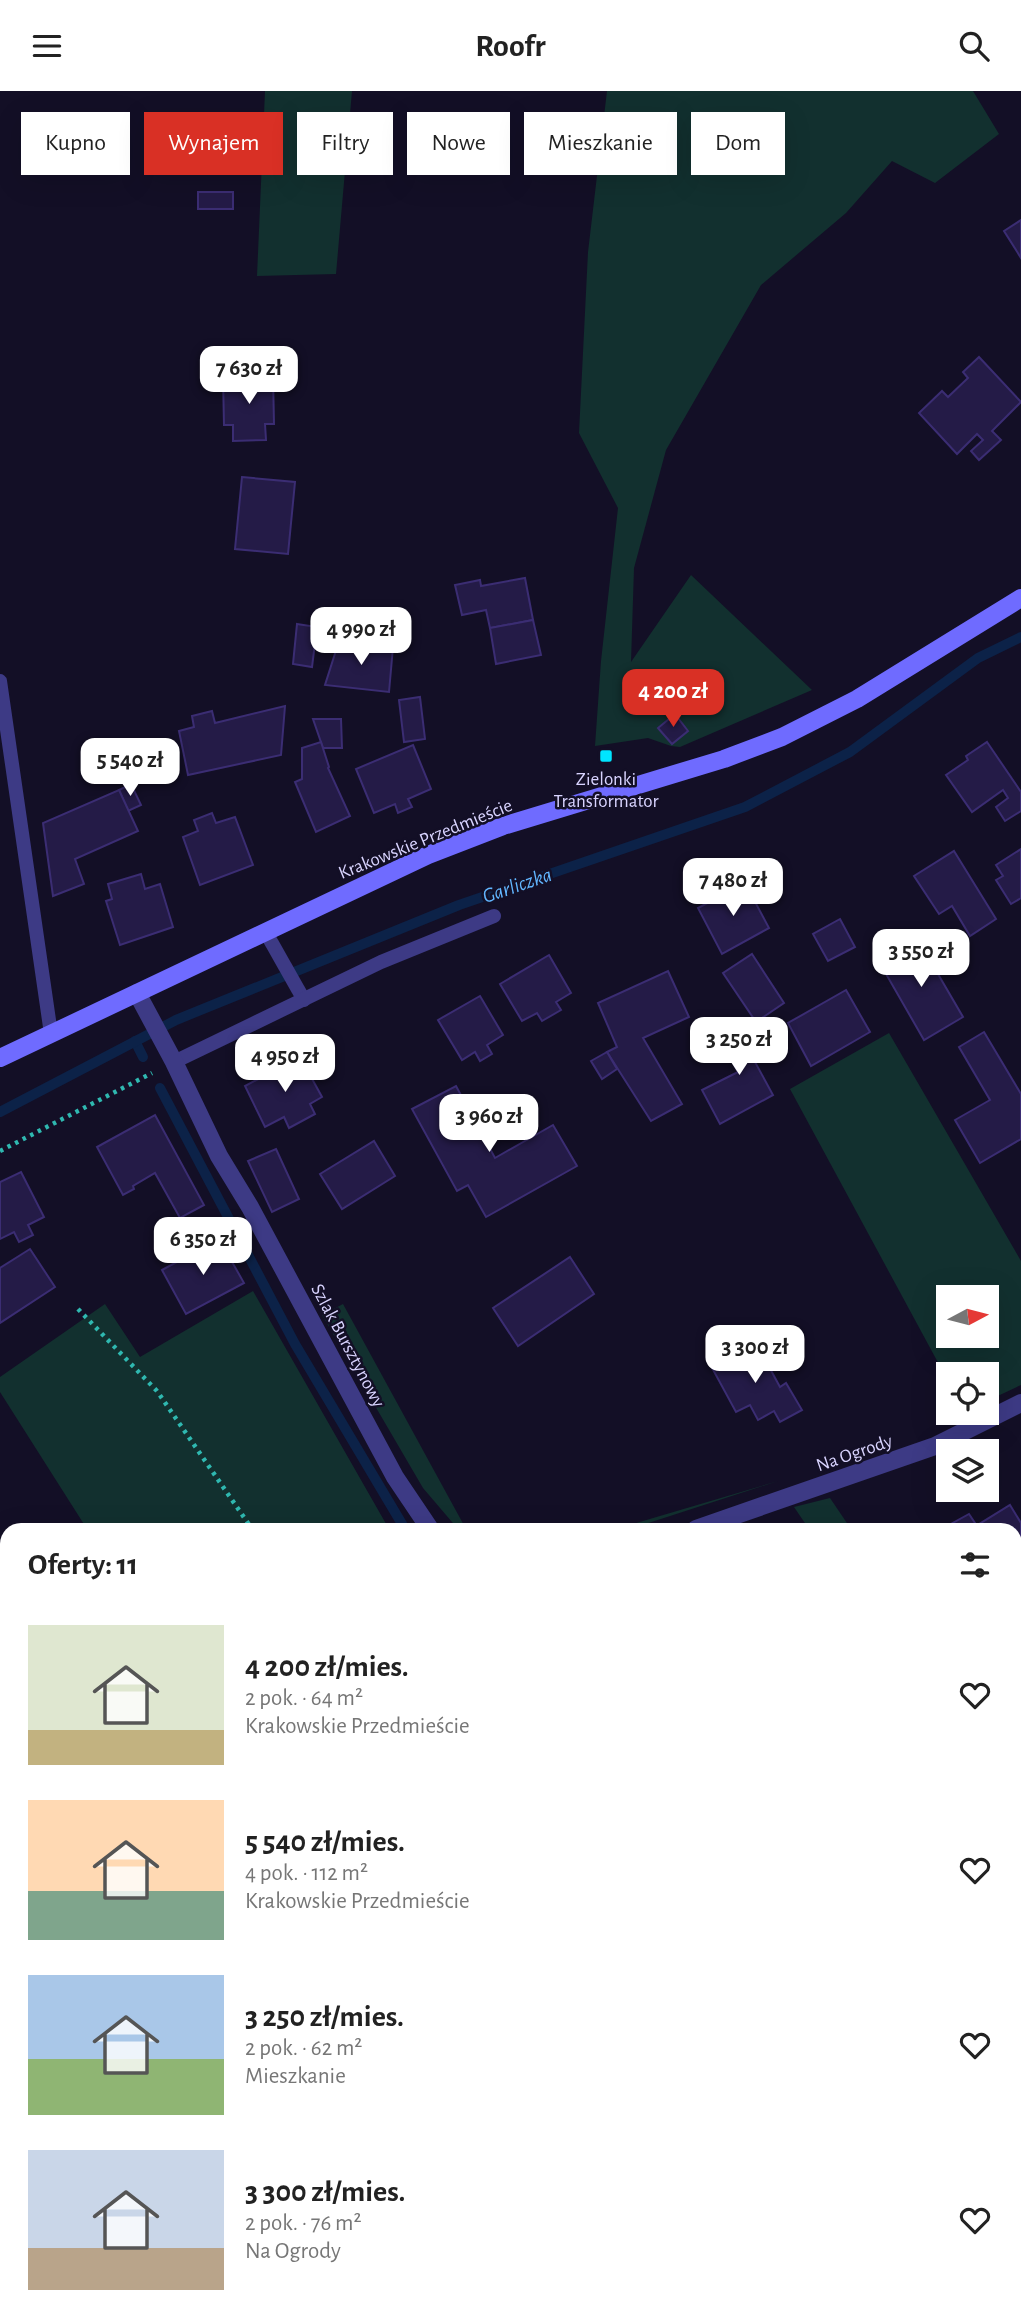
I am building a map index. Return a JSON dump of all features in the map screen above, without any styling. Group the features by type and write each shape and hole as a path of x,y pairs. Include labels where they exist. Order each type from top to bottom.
{"main road":[{"name":"Krakowskie Przedmieście","path":"0,1058 393,870 460,841 724,759 782,737 857,699 1021,598"}],"street":[{"name":"Szlak Bursztynowy","path":"137,993 219,1156 257,1219 395,1476 426,1523"},
{"name":"Na Ogrody","path":"713,1523 935,1446 1021,1403"}],"lane":[{"path":"0,681 51,1034"},
{"path":"170,1054 301,994 494,916"},
{"path":"265,931 301,994"}],"path":[{"path":"0,1151 170,1054"},
{"path":"78,1309 158,1391 248,1523"}],"green space":[{"path":"265,91 352,91 350,112 297,112 297,175 345,175 336,274 257,276 261,175 283,175 283,112 264,112"},
{"path":"607,91 973,91 999,134 935,183 892,161 846,213 761,285 666,450 634,568 631,662 691,575 812,690 680,747 648,738 595,746 601,661 618,508 579,433 588,252 597,175 677,175 677,112 605,112"},
{"path":"889,1033 1021,1261 1021,1385 999,1395 999,1362 938,1362 790,1089"},
{"path":"253,1291 386,1523 83,1523 0,1392 0,1377 105,1304 140,1357"},
{"path":"343,1304 463,1523 453,1523 423,1488 322,1315"},
{"path":"778,1481 648,1523 636,1523"},
{"path":"830,1498 847,1523 805,1523 794,1507"}],"building":[{"path":"198,192 233,192 233,209 198,209"},
{"path":"1021,220 1021,258 1004,231"},
{"path":"979,357 1021,402 992,431 1001,440 979,460 971,451 983,440 977,434 957,454 919,413 942,391 948,397 968,378 963,372"},
{"path":"273,376 274,424 265,424 266,440 233,441 233,425 224,425 223,377"},
{"path":"242,477 295,482 288,554 235,549"},
{"path":"525,578 533,620 490,628 486,610 462,615 455,585 480,580 481,586"},
{"path":"533,620 541,655 496,664 490,628"},
{"path":"297,624 317,627 312,667 293,664"},
{"path":"339,641 393,647 389,692 325,685"},
{"path":"420,697 425,739 404,742 399,700"},
{"path":"285,706 281,755 188,775 179,731 194,727 192,716 212,711 215,723"},
{"path":"675,714 688,731 672,744 658,728"},
{"path":"313,719 341,719 342,748 323,748"},
{"path":"321,742 328,768 350,816 316,832 295,782 302,779 302,748"},
{"path":"987,742 1021,792 1021,811 1005,821 996,807 1008,798 1003,790 972,812 946,775 968,760 966,756"},
{"path":"413,745 431,789 408,799 412,807 398,813 395,804 374,813 356,769"},
{"path":"131,784 141,805 128,811 119,790"},
{"path":"119,790 138,831 75,859 84,884 53,896 43,823"},
{"path":"212,813 216,823 235,817 253,865 200,885 183,837 198,831 194,820"},
{"path":"1021,849 1021,898 1011,904 996,880 1003,876 996,865"},
{"path":"954,851 996,919 970,936 952,906 939,914 914,876"},
{"path":"141,874 145,889 160,884 173,927 120,945 106,901 112,899 108,884"},
{"path":"745,883 769,928 722,954 698,908"},
{"path":"840,919 855,947 828,961 813,934"},
{"path":"917,938 963,1017 924,1040 878,960"},
{"path":"752,954 784,1003 756,1022 723,973"},
{"path":"549,955 571,993 556,1002 561,1010 542,1021 537,1013 522,1021 500,984"},
{"path":"668,971 689,1017 643,1038 682,1104 651,1121 607,1052 617,1047 598,1003"},
{"path":"846,990 870,1032 811,1066 788,1023"},
{"path":"480,996 503,1035 487,1045 492,1054 480,1061 475,1052 462,1060 438,1020"},
{"path":"747,1023 765,1057 755,1062 773,1095 720,1124 702,1090 738,1072 719,1038"},
{"path":"984,1032 1021,1094 1021,1139 980,1163 955,1120 990,1100 959,1047"},
{"path":"607,1052 617,1069 602,1079 591,1061"},
{"path":"300,1057 322,1097 310,1104 315,1114 289,1128 284,1117 265,1127 245,1086"},
{"path":"456,1086 495,1158 553,1125 577,1166 486,1217 468,1185 457,1191 412,1109"},
{"path":"155,1115 204,1205 180,1218 155,1173 123,1195 97,1147"},
{"path":"374,1141 395,1176 342,1209 320,1174"},
{"path":"276,1149 299,1199 272,1212 248,1161"},
{"path":"21,1172 44,1217 28,1225 33,1235 19,1242 14,1232 0,1239 0,1182"},
{"path":"219,1239 244,1283 186,1314 162,1270"},
{"path":"30,1249 55,1287 0,1323 0,1268"},
{"path":"570,1257 594,1294 518,1346 493,1308"},
{"path":"755,1341 780,1387 786,1383 802,1410 780,1422 774,1411 758,1420 750,1405 736,1412 711,1366"},
{"path":"1010,1505 1021,1523 981,1523"},
{"path":"969,1514 975,1523 953,1523"}],"waterway":[{"name":"Garliczka","path":"0,1112 176,1020 459,905 745,807 850,752 978,658 1021,637"},
{"path":"135,1041 143,1057"},
{"path":"160,1088 295,1344 401,1523"}],"place":[{"name":"Zielonki Transformator","path":"606,756"}]}
